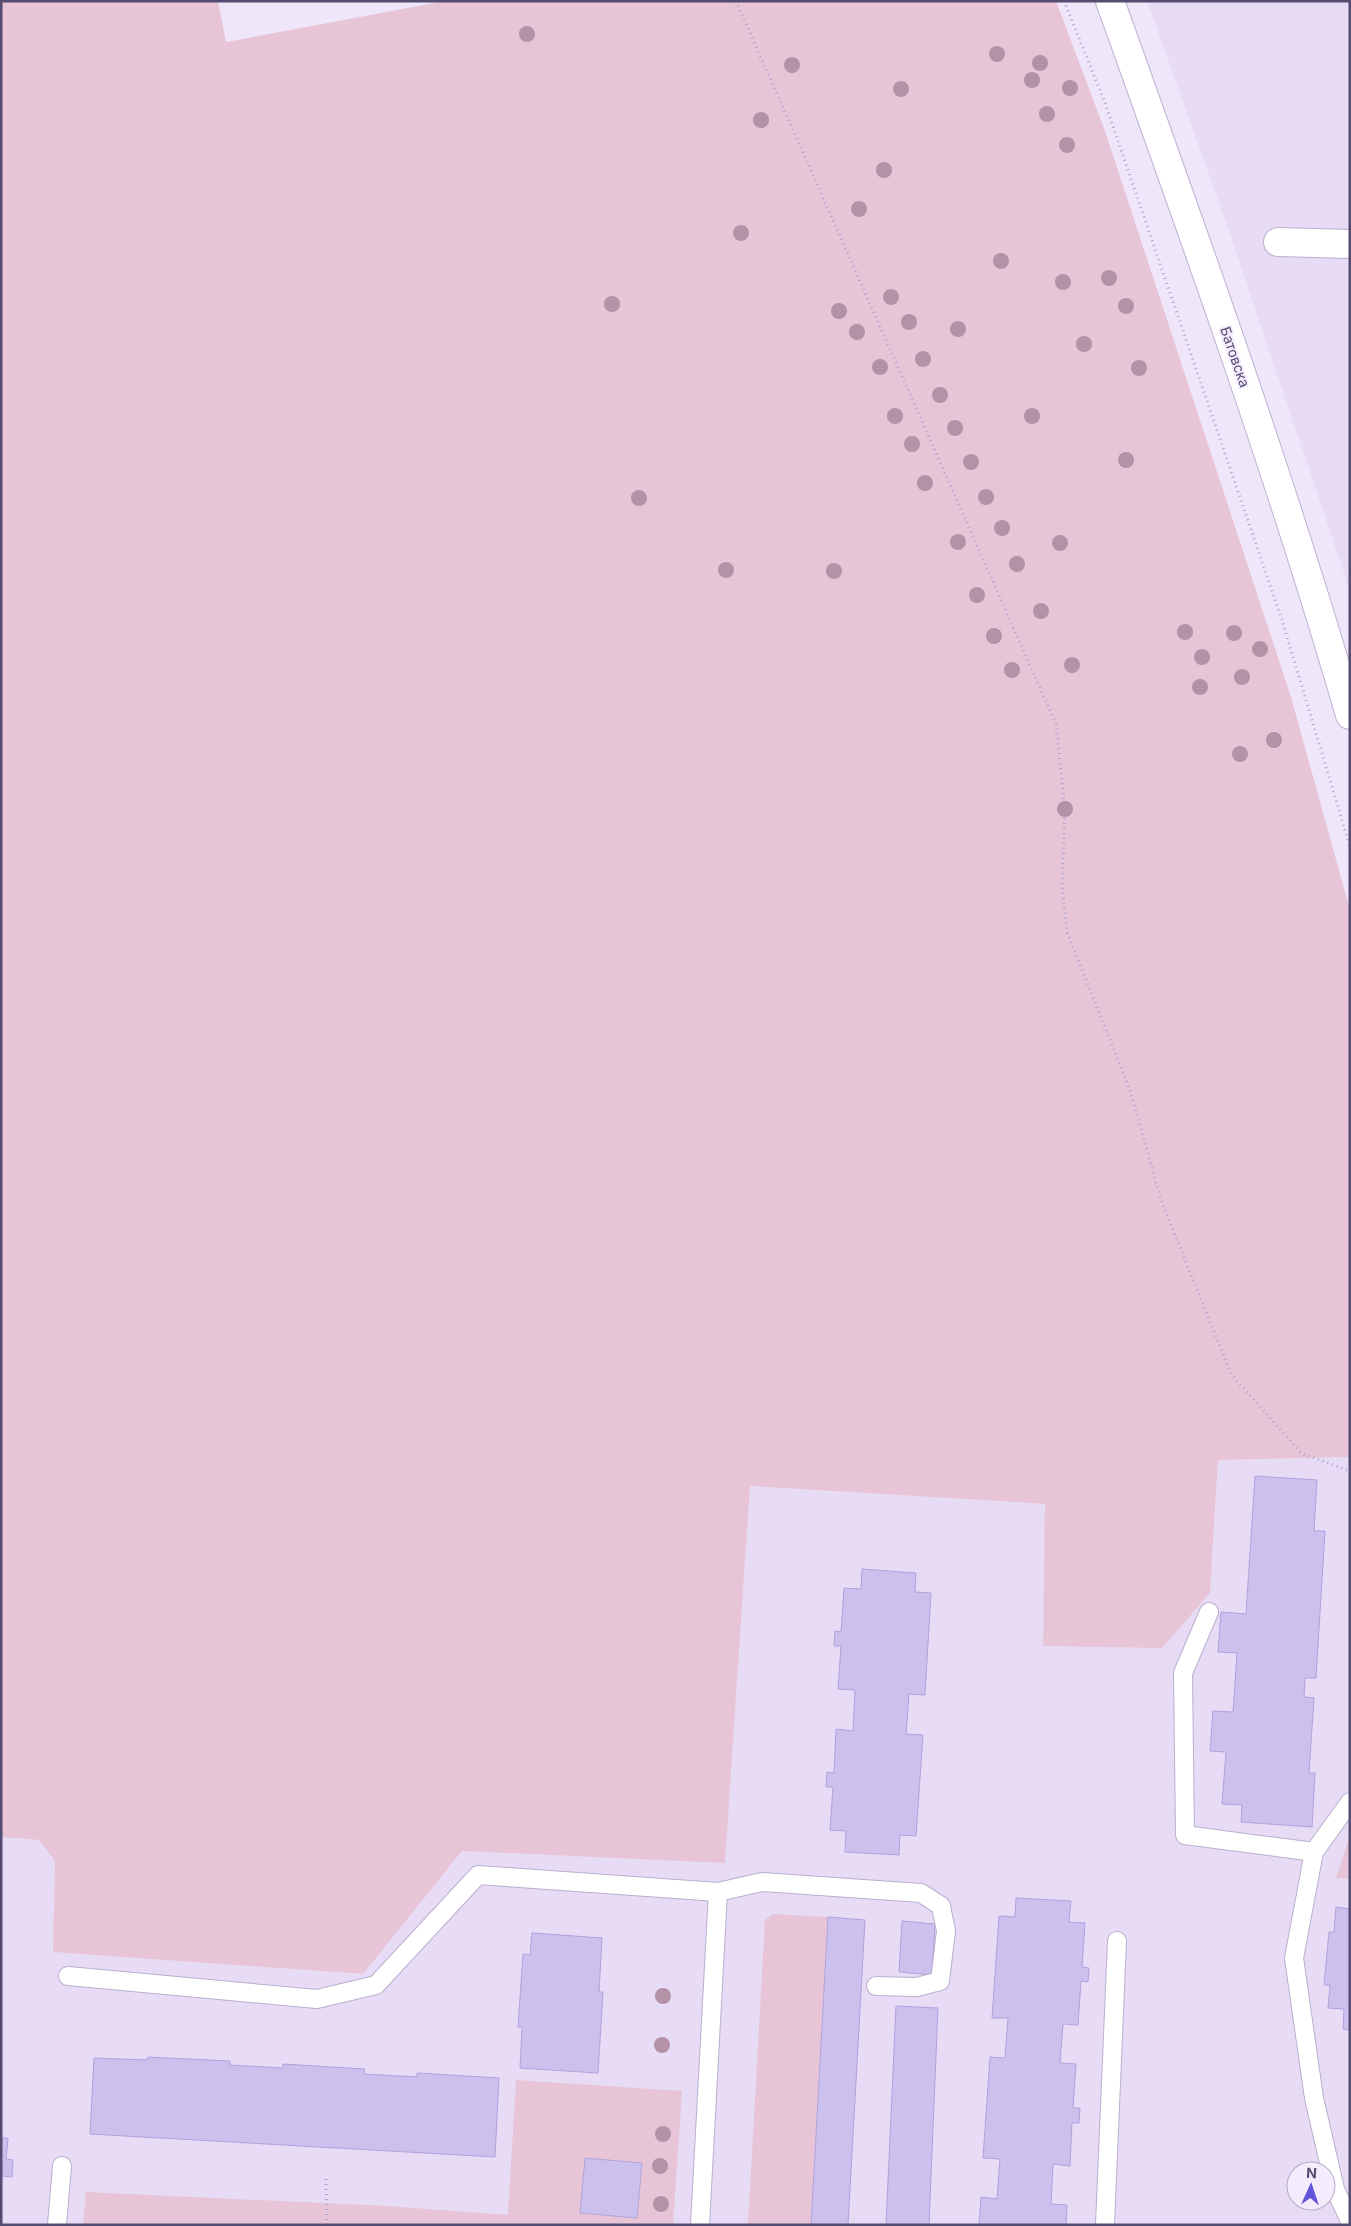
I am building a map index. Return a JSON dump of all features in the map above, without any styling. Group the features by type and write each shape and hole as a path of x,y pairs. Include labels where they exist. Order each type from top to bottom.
{"street":[{"name":"Батовска","path":"1110,1 1195,239 1298,546 1350,715"},
{"path":"1278,242 1350,244"}],"lane":[{"path":"1209,1612 1183,1672 1185,1835 1314,1852"},
{"path":"1350,1802 1314,1852 1294,1958 1314,2098 1335,2189 1350,2221"},
{"path":"68,1976 318,1999 376,1985 478,1875 718,1892 762,1882 921,1893 941,1906 946,1930 940,1982 917,1987 876,1986"},
{"path":"700,2225 718,1892"},
{"path":"1105,2225 1117,1941"},
{"path":"57,2225 62,2166"}],"path":[{"path":"736,1 1056,724 1065,809 1062,886 1067,932 1130,1090 1161,1200 1230,1374 1301,1452 1350,1471"},
{"path":"1064,1 1104,100 1282,620 1350,847"},
{"path":"326,2179 326,2225"}],"shaded area":[{"path":"1,1 218,1 226,42 445,1 1056,1 1105,131 1291,697 1350,910 1350,1457 1218,1460 1210,1593 1162,1648 1043,1646 1045,1504 750,1486 725,1863 462,1851 363,1974 53,1952 55,1861 39,1840 1,1837"},
{"path":"1147,1 1350,1 1350,591 1228,228"},
{"path":"1350,1457 1350,2225 1,2225 1,1837 39,1840 55,1861 53,1952 362,1974 462,1851 725,1862 750,1486 1046,1504 1043,1646 1210,1593 1218,1460"},
{"path":"1350,1839 1350,1879 1336,1878 1348,1841"},
{"path":"773,1914 828,1917 811,2225 748,2225 765,1920"},
{"path":"516,2080 682,2091 673,2225 83,2225 86,2192 388,2206 508,2215"}],"building":[{"path":"1255,1476 1317,1480 1314,1531 1325,1531 1316,1678 1305,1678 1304,1697 1314,1698 1309,1773 1315,1773 1312,1827 1241,1822 1242,1805 1222,1804 1226,1752 1210,1751 1213,1711 1233,1712 1237,1653 1218,1652 1221,1612 1246,1614"},
{"path":"862,1569 916,1573 915,1592 931,1593 925,1695 909,1694 906,1734 923,1735 916,1836 900,1835 899,1855 845,1852 846,1831 830,1830 833,1787 826,1787 827,1772 834,1773 836,1729 853,1731 855,1690 838,1689 841,1646 834,1646 835,1631 841,1632 844,1588 861,1589"},
{"path":"1016,1898 1071,1901 1069,1922 1085,1923 1082,1967 1089,1968 1088,1982 1081,1981 1078,2025 1063,2024 1060,2063 1076,2064 1073,2108 1080,2108 1079,2123 1072,2123 1070,2166 1053,2164 1051,2204 1067,2205 1066,2225 979,2225 981,2197 997,2199 1000,2159 983,2158 990,2057 1005,2058 1008,2018 992,2018 999,1916 1015,1917"},
{"path":"1336,1907 1350,1909 1350,2030 1343,2029 1344,2009 1328,2008 1330,1985 1324,1985 1329,1932 1334,1932"},
{"path":"828,1917 865,1920 848,2225 811,2225"},
{"path":"902,1921 935,1924 932,1975 899,1972"},
{"path":"532,1933 602,1938 599,1992 603,1992 598,2073 520,2068 522,2027 518,2027 523,1954 530,1955"},
{"path":"896,2006 938,2008 929,2225 886,2225"},
{"path":"148,2057 230,2061 230,2065 283,2068 283,2064 365,2069 364,2074 417,2077 417,2073 499,2078 495,2157 90,2134 94,2058 147,2060"},
{"path":"1,2138 8,2138 6,2159 13,2160 12,2177 1,2176"},
{"path":"585,2158 642,2163 637,2218 580,2213"}]}
